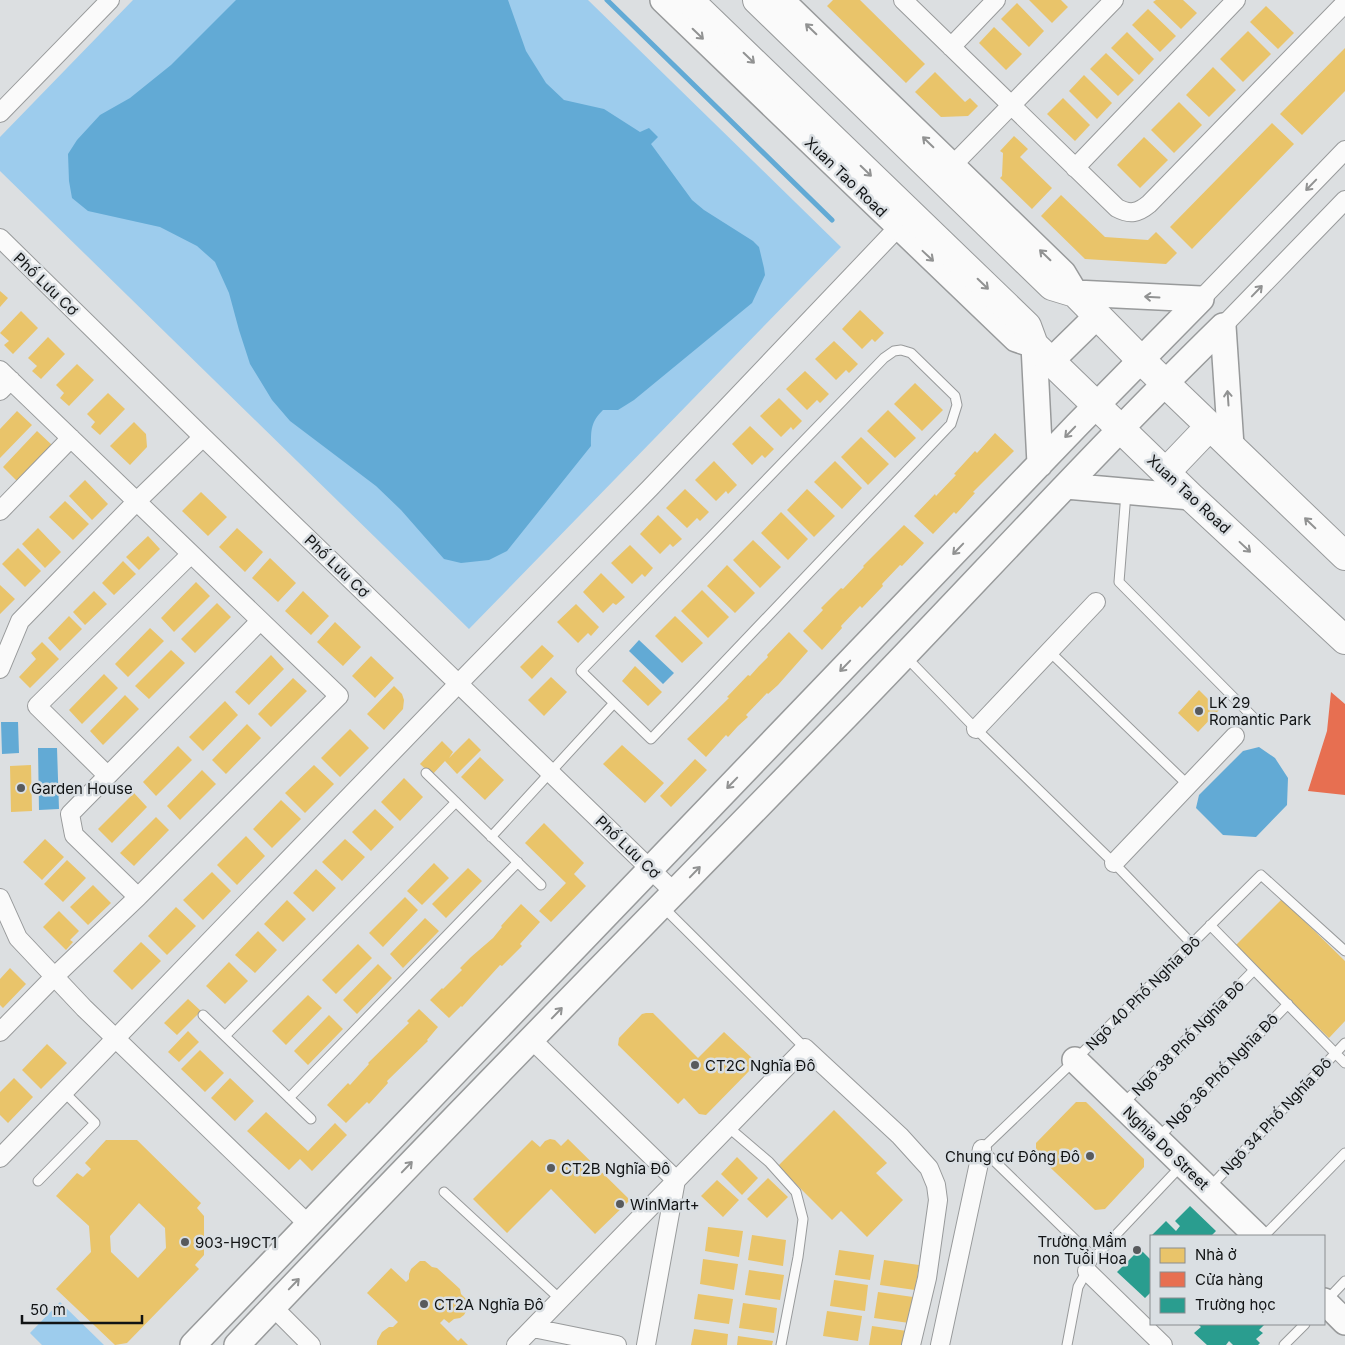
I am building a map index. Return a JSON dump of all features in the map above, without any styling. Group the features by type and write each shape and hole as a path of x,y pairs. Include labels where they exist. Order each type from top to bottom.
{"main road":[{"name":"Xuan Tao Road","path":"689,0 905,221 1027,326 1043,353 1191,497 1345,640"},
{"path":"757,0 947,172 1052,286 1075,292 1141,360 1345,556"},
{"path":"1166,472 1210,426"}],"street":[{"path":"0,113 110,0"},
{"name":"Xuan Tao Road","path":"663,0 905,221"},
{"path":"781,0 947,172 1114,0"},
{"path":"903,0 1117,208 1124,212 1133,213 1141,211 1150,204 1345,3"},
{"path":"951,47 996,0"},
{"path":"1075,168 1236,0"},
{"path":"193,1345 1096,405 1345,150"},
{"path":"237,1345 531,1039 904,656 1165,383 1345,200"},
{"path":"0,1158 650,488 905,221"},
{"name":"Phố Lưu Cơ","path":"0,238 203,437 650,868 668,899"},
{"path":"1075,292 1201,299"},
{"path":"1040,464 1043,353 1097,316"},
{"path":"1223,326 1231,446"},
{"path":"0,1031 138,897 339,696 71,438 4,380"},
{"path":"0,670 20,621 137,501 203,437"},
{"path":"0,511 71,438"},
{"path":"1066,486 1191,497"},
{"path":"107,775 37,706 191,554"},
{"path":"976,729 1096,602"},
{"path":"138,897 74,835 70,814 260,621"},
{"path":"1114,863 1235,736"},
{"path":"0,898 18,938 54,977 309,1224"},
{"path":"531,1039 676,1180"},
{"path":"516,1345 805,1048 900,1136 929,1168 936,1185 938,1200 927,1278 911,1345"},
{"name":"Nghia Do Street","path":"1075,1060 1256,1235"},
{"path":"940,1345 982,1149"},
{"path":"646,1345 676,1180"},
{"path":"1090,1264 1163,1345"},
{"path":"1325,1303 1345,1322"},
{"path":"273,1307 311,1345"},
{"path":"533,1328 617,1345"}],"lane":[{"path":"901,350 911,353 955,396 956,405 951,424 651,739 614,704 581,671 884,358 894,351 901,350"},
{"path":"1126,491 1119,582 1253,717"},
{"path":"1049,651 1188,785"},
{"path":"904,656 1114,863 1192,944"},
{"path":"491,836 614,704"},
{"path":"426,773 541,885"},
{"path":"225,1036 456,802"},
{"path":"289,1098 518,862"},
{"name":"Ngõ 40 Phố Nghĩa Đô","path":"982,1149 1075,1060 1260,875 1345,952"},
{"path":"668,899 805,1048"},
{"path":"1210,925 1345,1063"},
{"name":"Ngõ 38 Phố Nghĩa Đô","path":"1122,1105 1254,970"},
{"name":"Ngõ 36 Phố Nghĩa Đô","path":"1157,1139 1288,1004"},
{"path":"203,1015 311,1119"},
{"name":"Ngõ 34 Phố Nghĩa Đô","path":"1208,1189 1345,1043"},
{"path":"38,1181 94,1123 64,1092"},
{"path":"728,1127 770,1162 796,1192 803,1220 781,1345"},
{"path":"982,1149 1090,1264"},
{"path":"1265,1235 1345,1153"},
{"path":"1067,1345 1078,1287 1090,1264 1182,1164"},
{"path":"444,1192 560,1299"},
{"path":"1325,1301 1345,1281"},
{"path":"1284,1345 1304,1325"}],"shaded area":[{"path":"133,0 588,0 841,247 469,629 0,171 0,137"},
{"path":"236,0 508,0 526,51 546,83 564,100 604,109 640,132 649,128 658,137 651,144 692,200 759,247 765,275 752,303 634,400 618,410 603,410 596,418 593,426 591,446 507,551 489,560 461,563 444,559 401,510 376,486 290,421 272,400 250,364 229,293 215,262 197,246 160,227 88,211 72,198 68,154 77,140 100,115 130,98 171,65"},
{"path":"639,640 674,673 663,684 629,651"},
{"path":"1,722 18,722 19,753 2,754"},
{"path":"1259,747 1275,758 1288,778 1287,805 1256,837 1223,835 1196,808 1199,795 1243,751"},
{"path":"38,748 57,748 59,809 39,810"},
{"path":"60,1302 104,1345 42,1345 30,1333"}],"building: Nhà ở":[{"path":"833,0 860,0 925,64 906,83 827,6"},
{"path":"1029,0 1061,0 1068,7 1052,23"},
{"path":"1156,0 1183,0 1197,13 1181,29 1153,2"},
{"path":"1017,3 1044,31 1029,47 1001,19"},
{"path":"1266,6 1294,33 1278,49 1250,22"},
{"path":"1148,9 1176,36 1160,52 1132,25"},
{"path":"994,27 1022,54 1006,70 979,43"},
{"path":"1248,31 1271,54 1243,82 1220,59"},
{"path":"1127,32 1154,59 1139,75 1111,48"},
{"path":"1345,48 1345,91 1302,135 1280,114"},
{"path":"1106,53 1134,80 1118,96 1090,69"},
{"path":"1213,67 1236,90 1209,117 1186,95"},
{"path":"935,72 965,102 970,98 978,106 968,116 941,117 915,92"},
{"path":"1084,75 1112,103 1097,119 1069,91"},
{"path":"1063,98 1090,125 1075,141 1047,114"},
{"path":"1179,102 1202,125 1174,153 1151,130"},
{"path":"1272,123 1294,144 1192,249 1170,227"},
{"path":"1014,136 1028,149 1020,157 1052,188 1032,209 1000,178 1002,176 1003,153 1000,151"},
{"path":"1144,137 1168,160 1140,188 1117,165"},
{"path":"1061,195 1105,237 1148,240 1156,232 1177,253 1166,264 1085,259 1041,216"},
{"path":"0,291 8,298 0,307"},
{"path":"860,310 884,333 875,342 872,339 862,349 842,329"},
{"path":"21,311 38,328 13,354 4,345 9,341 0,333"},
{"path":"48,337 65,354 41,379 32,371 37,366 28,358"},
{"path":"834,341 858,364 849,373 846,370 836,380 815,359"},
{"path":"77,364 94,380 69,406 60,398 64,393 56,385"},
{"path":"805,371 829,394 820,403 817,400 807,410 786,389"},
{"path":"915,383 943,410 922,431 894,404"},
{"path":"108,393 125,409 100,435 91,427 95,422 87,414"},
{"path":"779,398 802,421 793,430 791,427 781,437 760,416"},
{"path":"888,410 916,438 895,458 867,431"},
{"path":"17,411 32,425 0,458 0,429"},
{"path":"134,422 146,434 147,447 130,465 110,446"},
{"path":"750,426 774,449 765,458 762,455 752,465 732,444"},
{"path":"37,431 52,445 18,482 3,467"},
{"path":"995,433 1014,451 973,492 975,493 956,514 954,512 933,534 914,516 935,494 936,496 975,451 977,453"},
{"path":"861,437 889,464 868,485 841,457"},
{"path":"714,461 737,485 728,494 726,491 716,501 695,480"},
{"path":"835,461 862,488 842,509 814,482"},
{"path":"85,480 108,504 92,520 69,496"},
{"path":"685,489 709,512 700,521 697,518 687,528 666,508"},
{"path":"807,489 835,516 814,537 787,510"},
{"path":"201,492 227,517 208,536 182,511"},
{"path":"65,501 89,524 73,540 49,517"},
{"path":"781,512 808,539 788,560 761,533"},
{"path":"658,515 682,539 673,547 670,544 660,554 640,534"},
{"path":"904,525 924,543 902,566 900,565 862,608 860,606 822,650 803,631 823,610 821,608 841,588 843,589"},
{"path":"38,528 61,552 45,568 22,544"},
{"path":"237,528 263,552 245,572 219,547"},
{"path":"148,536 160,549 139,570 126,557"},
{"path":"753,540 781,567 760,588 733,560"},
{"path":"630,545 653,568 645,577 642,574 632,584 611,563"},
{"path":"18,548 41,571 25,587 2,564"},
{"path":"270,558 296,583 278,602 252,578"},
{"path":"123,561 136,574 114,595 102,583"},
{"path":"727,565 755,593 735,613 707,586"},
{"path":"601,573 625,597 616,605 613,603 603,613 583,592"},
{"path":"196,582 210,596 174,632 161,618"},
{"path":"0,585 15,599 0,614"},
{"path":"702,590 729,617 708,638 681,611"},
{"path":"94,591 107,604 85,625 73,612"},
{"path":"303,591 329,616 311,635 285,611"},
{"path":"217,603 231,617 195,653 181,639"},
{"path":"576,604 599,627 591,636 588,633 578,643 557,622"},
{"path":"69,616 82,629 60,651 48,638"},
{"path":"675,616 703,643 682,663 655,636"},
{"path":"335,622 361,647 343,666 317,642"},
{"path":"150,628 164,641 128,677 115,664"},
{"path":"789,632 808,651 778,685 767,693 746,715 748,717 728,737 726,735 706,757 687,739 729,698 727,697 748,675 750,676"},
{"path":"42,642 59,659 30,688 19,677 36,659 31,653"},
{"path":"542,645 554,656 532,679 520,667"},
{"path":"171,650 185,663 149,699 135,686"},
{"path":"271,655 284,669 249,705 235,692"},
{"path":"371,656 394,678 375,698 352,676"},
{"path":"635,666 662,692 648,706 622,681"},
{"path":"104,674 118,688 82,724 69,710"},
{"path":"551,677 567,692 544,716 528,700"},
{"path":"293,678 307,691 271,727 258,714"},
{"path":"394,686 402,694 404,700 403,709 384,730 367,714"},
{"name":"LK 29 Romantic Park","path":"1199,690 1219,710 1198,732 1178,713"},
{"path":"125,695 139,709 103,745 90,731"},
{"path":"225,701 238,715 203,751 189,737"},
{"path":"247,724 261,738 226,774 212,760"},
{"path":"350,729 369,748 340,777 321,758"},
{"path":"469,738 481,750 457,774 445,761 432,775 420,764 442,741 453,752 449,758"},
{"path":"622,745 664,783 645,803 603,764"},
{"path":"178,746 192,760 156,796 143,782"},
{"path":"480,757 504,780 485,800 461,777"},
{"path":"695,759 707,770 671,807 660,796"},
{"name":"Garden House","path":"31,765 32,811 11,812 10,766"},
{"path":"314,765 334,784 305,813 285,793"},
{"path":"202,770 216,784 180,820 167,806"},
{"path":"404,778 423,797 400,821 381,802"},
{"path":"134,793 147,807 112,843 98,829"},
{"path":"281,800 301,819 272,848 253,829"},
{"path":"375,809 394,827 371,851 352,832"},
{"path":"156,817 169,830 134,866 120,853"},
{"path":"544,823 584,863 574,874 586,886 551,922 539,911 566,883 525,843"},
{"path":"246,836 265,856 237,885 217,865"},
{"path":"45,839 64,857 42,880 23,862"},
{"path":"345,839 365,857 342,881 322,862"},
{"path":"67,860 86,878 63,902 44,884"},
{"path":"434,863 449,878 422,905 407,891"},
{"path":"468,868 482,881 446,918 432,904"},
{"path":"316,869 336,888 313,912 293,893"},
{"path":"212,872 231,891 203,920 183,900"},
{"path":"93,885 111,903 88,925 70,907"},
{"path":"405,897 418,910 383,947 369,933"},
{"path":"1282,899 1345,961 1345,1021 1329,1038 1235,946"},
{"path":"287,900 306,919 283,942 264,924"},
{"path":"521,904 540,922 520,944 522,946 502,966 500,965 462,1007 449,1018 430,1000 462,970 460,968 471,957 493,938"},
{"path":"176,907 196,926 167,955 148,936"},
{"path":"59,911 79,931 70,940 73,942 66,950 43,927"},
{"path":"425,918 439,931 403,968 390,954"},
{"path":"258,931 277,950 255,973 235,955"},
{"path":"141,942 161,961 132,990 113,971"},
{"path":"358,944 372,958 336,994 322,980"},
{"path":"229,962 248,981 225,1004 206,986"},
{"path":"378,964 392,978 357,1014 343,1000"},
{"path":"10,968 26,984 3,1008 0,1005 0,979"},
{"path":"308,995 322,1008 286,1045 272,1031"},
{"path":"188,999 201,1011 177,1035 164,1023"},
{"path":"419,1009 438,1027 428,1041 387,1081 388,1083 369,1104 367,1102 346,1123 327,1105 348,1083 350,1085 368,1063 409,1023 407,1021"},
{"name":"CT2C Nghĩa Đô","path":"653,1013 698,1058 724,1032 752,1058 753,1067 706,1115 699,1114 684,1098 678,1104 618,1045 619,1038 642,1014"},
{"path":"329,1015 343,1029 308,1065 294,1051"},
{"path":"188,1031 199,1042 179,1062 168,1052"},
{"path":"47,1044 67,1063 41,1089 22,1070"},
{"path":"200,1050 224,1073 205,1092 181,1069"},
{"path":"14,1078 33,1097 8,1123 0,1115 0,1092"},
{"path":"230,1078 254,1101 235,1121 211,1098"},
{"name":"Chung cư Đông Đô","path":"1076,1102 1086,1102 1144,1159 1144,1167 1105,1209 1095,1210 1036,1154 1036,1143"},
{"path":"834,1110 887,1163 876,1173 903,1200 867,1237 841,1211 832,1220 778,1166"},
{"path":"266,1112 308,1151 335,1123 347,1135 312,1171 300,1159 289,1170 247,1131"},
{"name":"CT2B Nghĩa Đô","path":"568,1139 630,1200 595,1234 551,1189 507,1233 473,1199 532,1140 540,1147 545,1141 555,1140 561,1146"},
{"name":"903-H9CT1","path":"106,1140 137,1140 201,1203 197,1208 204,1216 204,1255 195,1265 199,1269 127,1343 115,1345 56,1289 91,1252 89,1226 56,1196 77,1173 83,1177 91,1169 85,1163","holes":["139,1203 165,1228 166,1248 138,1278 111,1252 110,1236"]},
{"path":"737,1157 758,1178 742,1195 721,1174"},
{"path":"768,1178 788,1197 767,1218 747,1199"},
{"path":"717,1180 739,1200 723,1217 701,1196"},
{"path":"708,1227 743,1231 739,1257 705,1251"},
{"path":"752,1235 786,1240 783,1266 748,1260"},
{"path":"839,1250 874,1255 870,1280 835,1275"},
{"path":"703,1259 738,1264 734,1290 700,1284"},
{"path":"884,1260 919,1265 915,1290 880,1285"},
{"name":"CT2A Nghĩa Đô","path":"420,1261 425,1261 432,1267 437,1268 460,1289 461,1294 468,1301 469,1306 464,1315 449,1323 444,1319 440,1323 458,1341 461,1338 468,1345 377,1345 382,1332 389,1327 393,1327 398,1322 367,1293 391,1268 406,1282 409,1279 411,1269"},
{"path":"749,1270 784,1275 780,1300 745,1295"},
{"path":"834,1280 868,1285 865,1311 830,1306"},
{"path":"878,1292 913,1297 909,1323 874,1318"},
{"path":"698,1294 733,1299 729,1324 694,1319"},
{"path":"743,1303 777,1308 774,1333 739,1328"},
{"path":"827,1311 862,1316 858,1341 823,1336"},
{"path":"872,1326 907,1331 905,1345 869,1345"},
{"path":"694,1329 728,1334 727,1345 691,1345"},
{"path":"738,1336 773,1341 772,1345 737,1345"}],"building: Cửa hàng":[{"path":"1331,692 1345,704 1345,795 1308,791 1327,731"}],"building: Trường học":[{"path":"1190,1206 1216,1231 1212,1235 1152,1235 1166,1221 1176,1231 1180,1226 1175,1221"},
{"path":"1140,1249 1150,1259 1150,1293 1145,1298 1117,1272"},
{"path":"1199,1325 1264,1325 1259,1330 1263,1333 1256,1339 1260,1343 1258,1345 1233,1345 1229,1341 1226,1345 1207,1345 1194,1333 1201,1327"}],"waterway":[{"path":"607,0 832,220"}],"place":[{"name":"LK 29 Romantic Park","path":"1199,711"},
{"name":"Garden House","path":"21,788"},
{"name":"CT2C Nghĩa Đô","path":"695,1065"},
{"name":"Chung cư Đông Đô","path":"1090,1156"},
{"name":"CT2B Nghĩa Đô","path":"551,1168"},
{"name":"WinMart+","path":"620,1204"},
{"name":"903-H9CT1","path":"185,1242"},
{"name":"Trường Mầm non Tuổi Hoa","path":"1137,1250"},
{"name":"CT2A Nghĩa Đô","path":"424,1304"}]}
